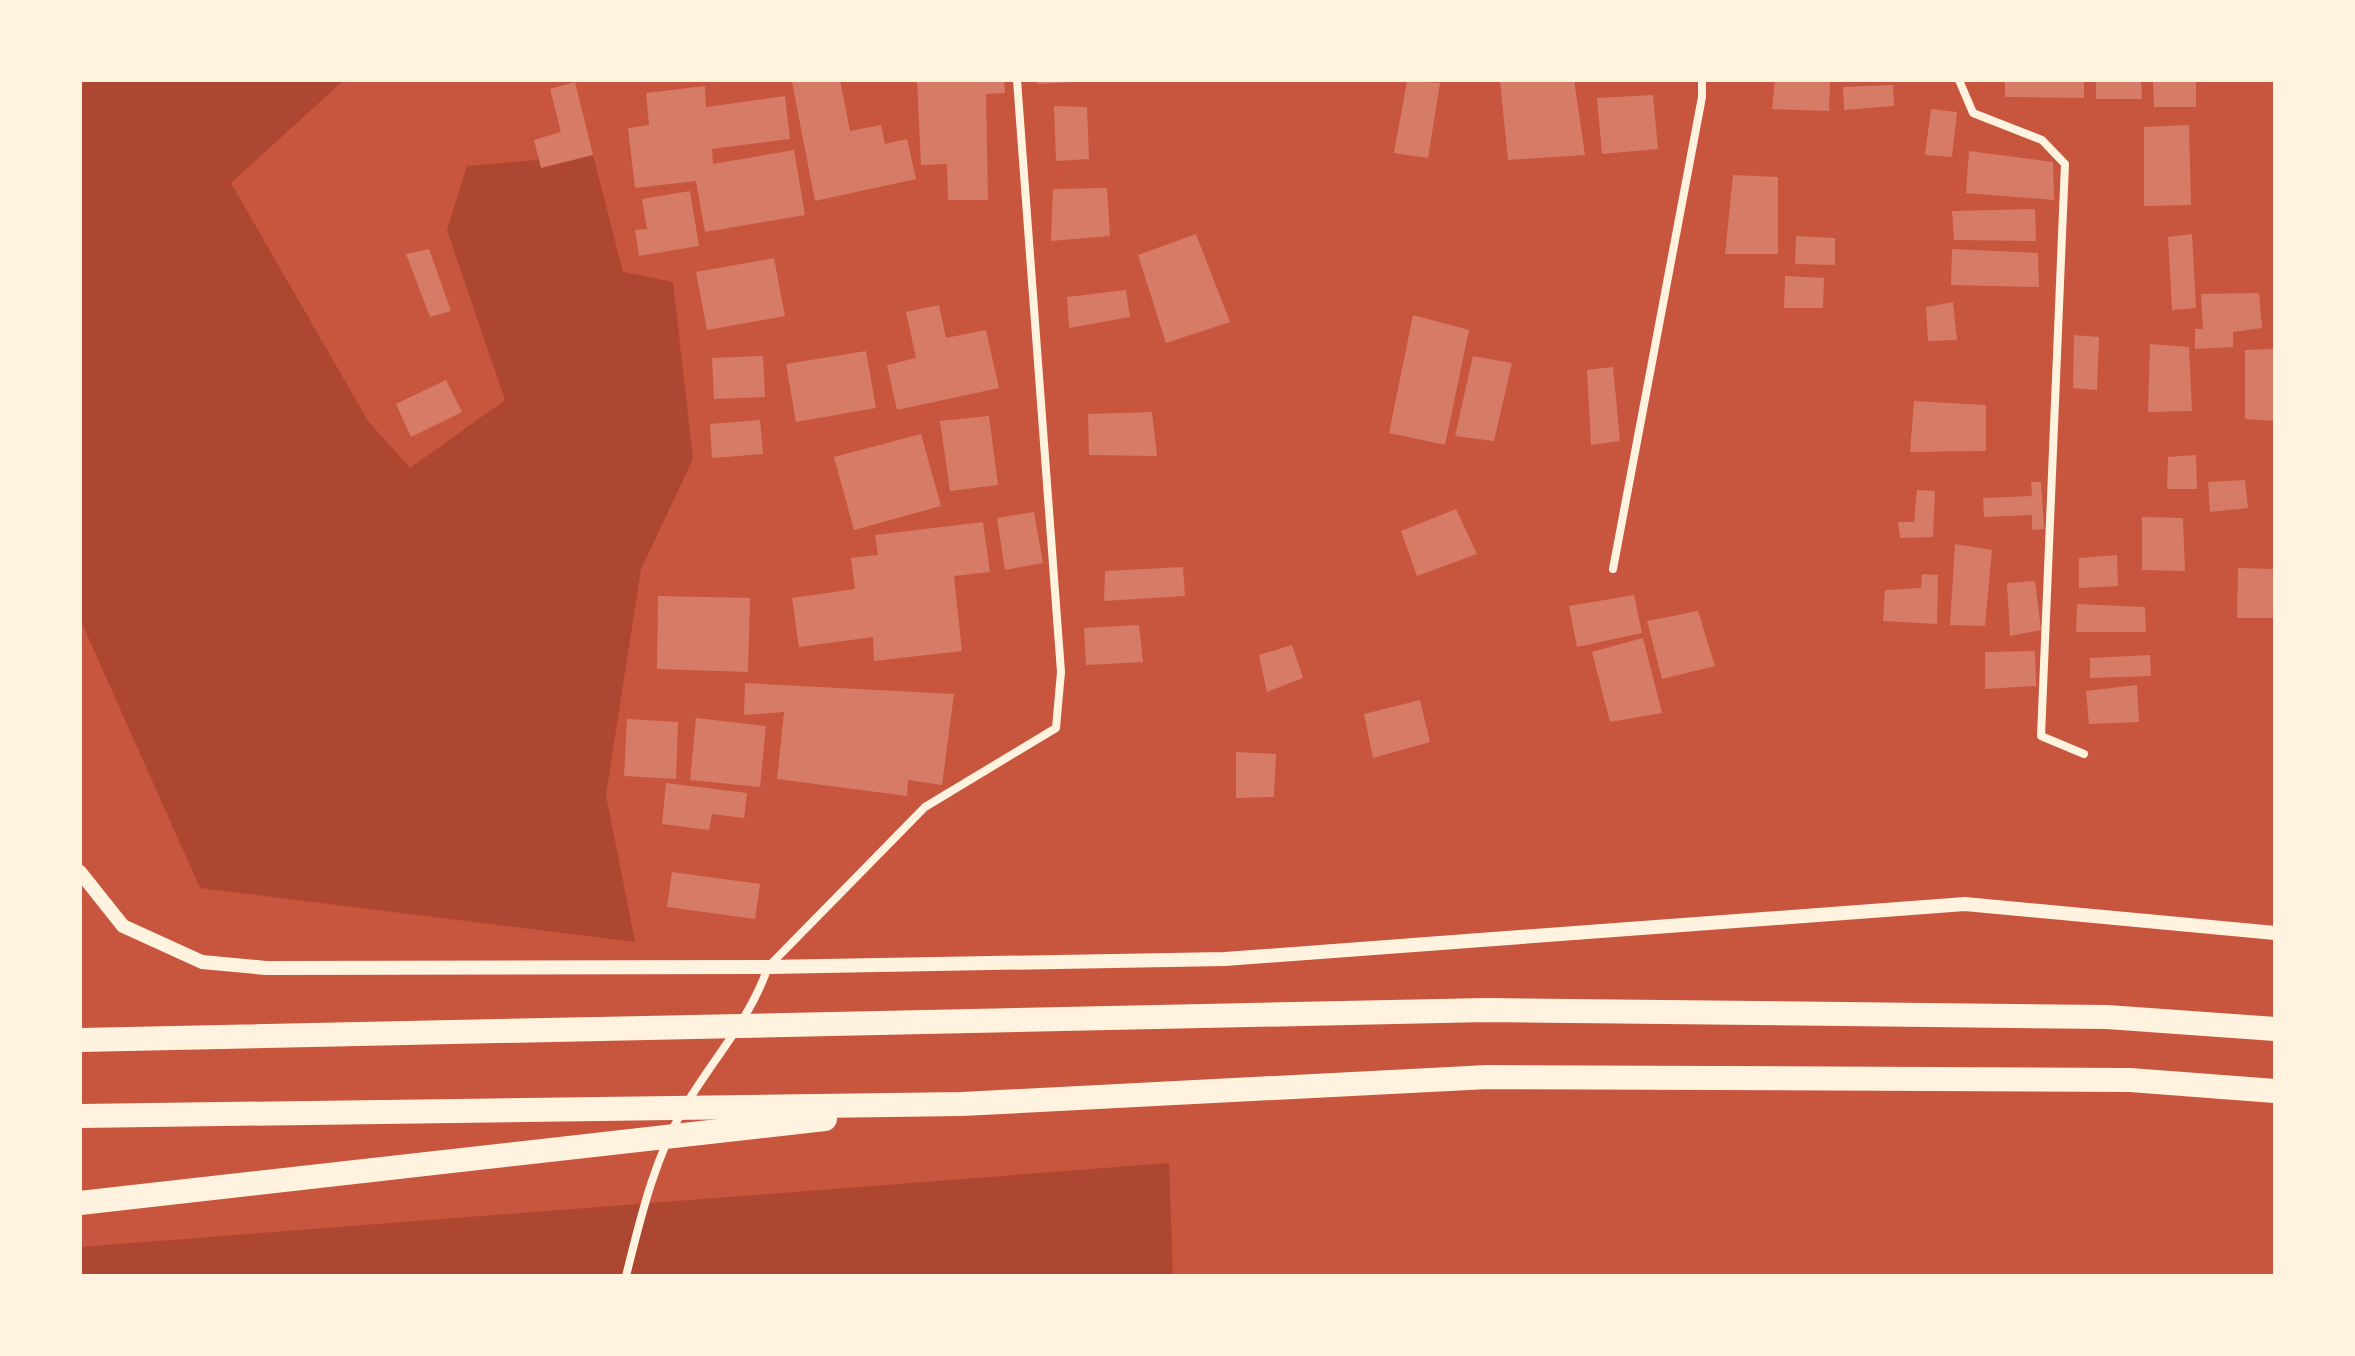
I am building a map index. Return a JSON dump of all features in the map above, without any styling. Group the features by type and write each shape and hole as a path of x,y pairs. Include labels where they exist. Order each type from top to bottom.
{"highway":[{"path":"80,1040 1487,1010 2107,1017 2275,1029"},
{"path":"80,1116 962,1104 1488,1077 2130,1080 2275,1091"},
{"path":"80,1203 962,1104"}],"street":[{"path":"626,1276 645,1203 682,1110 757,999 768,967 925,807 1056,728 1061,672 1017,80"},
{"path":"1613,569 1702,97 1702,80"},
{"path":"1959,80 1973,113 2042,140 2065,164 2041,736 2084,754"},
{"path":"80,872 123,926 202,962 266,968 768,967 1225,959 1965,904 2275,933"}],"shaded area":[{"path":"80,80 344,80 231,183 368,421 410,468 505,400 447,230 467,166 593,155 623,272 673,282 693,459 641,569 606,795 635,942 200,888 80,619"},
{"path":"1169,1163 1173,1276 80,1276 80,1247"}],"building":[{"path":"840,80 850,131 881,125 885,144 907,139 916,179 815,201 792,82"},
{"path":"917,80 1004,80 1005,93 986,94 988,200 948,200 947,164 921,165"},
{"path":"1037,80 1075,80 1075,82 1037,84"},
{"path":"1574,80 1585,155 1508,160 1500,81"},
{"path":"1775,80 1830,80 1829,111 1772,109"},
{"path":"2005,80 2084,80 2084,98 2005,97"},
{"path":"2096,80 2141,80 2142,99 2096,99"},
{"path":"2153,80 2196,80 2196,107 2154,107"},
{"path":"1407,81 1440,83 1428,158 1394,153"},
{"path":"575,82 593,155 541,168 534,140 561,132 550,89"},
{"path":"1893,85 1894,106 1844,110 1843,87"},
{"path":"705,86 706,107 785,96 790,139 712,149 713,164 794,150 805,215 705,232 696,181 635,188 628,128 649,125 646,93"},
{"path":"1653,95 1658,149 1602,154 1597,98"},
{"path":"1054,106 1087,107 1089,159 1056,161"},
{"path":"1931,109 1957,112 1952,157 1925,155"},
{"path":"2189,125 2191,205 2144,206 2144,127"},
{"path":"1969,151 2053,162 2054,200 1966,193"},
{"path":"1733,175 1778,177 1778,254 1725,254"},
{"path":"1107,188 1110,236 1051,241 1053,189"},
{"path":"690,191 699,246 639,256 635,230 647,229 642,199"},
{"path":"2035,209 2036,241 1954,240 1952,211"},
{"path":"1196,234 1230,322 1166,343 1138,255"},
{"path":"2192,234 2196,308 2172,310 2168,237"},
{"path":"1796,236 1835,238 1835,265 1795,264"},
{"path":"429,249 451,311 430,317 406,254"},
{"path":"1952,249 2038,253 2039,287 1951,285"},
{"path":"774,258 785,316 707,330 696,272"},
{"path":"1785,276 1824,278 1823,308 1784,308"},
{"path":"1126,290 1130,317 1069,328 1067,297"},
{"path":"2259,293 2262,328 2233,332 2233,347 2195,349 2195,329 2203,329 2201,294"},
{"path":"1953,302 1957,340 1928,341 1926,307"},
{"path":"939,305 946,338 986,330 999,388 897,410 887,365 916,358 906,312"},
{"path":"1413,315 1469,330 1445,445 1389,433"},
{"path":"2074,335 2099,337 2097,390 2073,388"},
{"path":"2150,344 2189,347 2192,411 2148,412"},
{"path":"2275,349 2275,421 2245,419 2245,350"},
{"path":"866,351 876,408 796,422 786,364"},
{"path":"763,356 765,397 714,399 712,358"},
{"path":"1473,356 1512,363 1494,441 1455,436"},
{"path":"1613,367 1620,441 1591,445 1587,370"},
{"path":"446,380 462,412 411,437 396,404"},
{"path":"1914,401 1986,405 1986,451 1910,452"},
{"path":"1152,412 1157,456 1089,455 1088,414"},
{"path":"989,416 998,485 950,491 940,421"},
{"path":"760,420 763,454 712,458 710,424"},
{"path":"921,434 941,506 854,530 834,457"},
{"path":"2196,455 2197,489 2167,489 2168,457"},
{"path":"2245,480 2248,508 2210,512 2208,482"},
{"path":"2031,482 2041,482 2044,529 2032,530 2032,515 1984,517 1983,498 2032,496"},
{"path":"1917,490 1935,491 1933,537 1900,538 1898,522 1914,522"},
{"path":"1456,509 1477,554 1417,576 1401,531"},
{"path":"1034,512 1043,563 1005,570 997,518"},
{"path":"2142,517 2183,518 2185,571 2142,570"},
{"path":"983,522 990,572 954,576 962,651 874,661 873,637 799,647 792,598 855,589 851,558 878,555 875,535"},
{"path":"1955,544 1992,550 1985,626 1950,625"},
{"path":"2117,555 2118,586 2079,588 2079,558"},
{"path":"1183,567 1185,596 1104,601 1105,571"},
{"path":"2238,568 2275,569 2274,618 2237,618"},
{"path":"1922,574 1938,575 1937,624 1883,621 1885,590 1921,588"},
{"path":"2035,581 2041,630 2010,636 2007,583"},
{"path":"1634,595 1642,633 1577,647 1569,606"},
{"path":"658,596 750,598 748,672 657,669"},
{"path":"2077,604 2145,607 2146,632 2076,632"},
{"path":"1698,611 1715,666 1662,679 1647,621"},
{"path":"1139,625 1143,662 1086,665 1084,628"},
{"path":"1643,638 1662,713 1610,722 1592,652"},
{"path":"1292,645 1303,678 1267,692 1259,655"},
{"path":"2035,651 2036,686 1985,689 1985,652"},
{"path":"2150,655 2151,676 2090,678 2090,658"},
{"path":"745,683 954,694 942,785 908,780 907,796 777,779 784,712 744,715"},
{"path":"2137,685 2139,722 2089,724 2086,691"},
{"path":"1420,700 1430,742 1373,758 1364,714"},
{"path":"696,718 766,726 760,787 690,780"},
{"path":"627,719 678,722 676,779 624,776"},
{"path":"1236,752 1276,754 1274,797 1236,798"},
{"path":"666,783 747,793 744,818 712,814 709,830 662,824"},
{"path":"672,872 760,884 755,919 667,907"}]}
